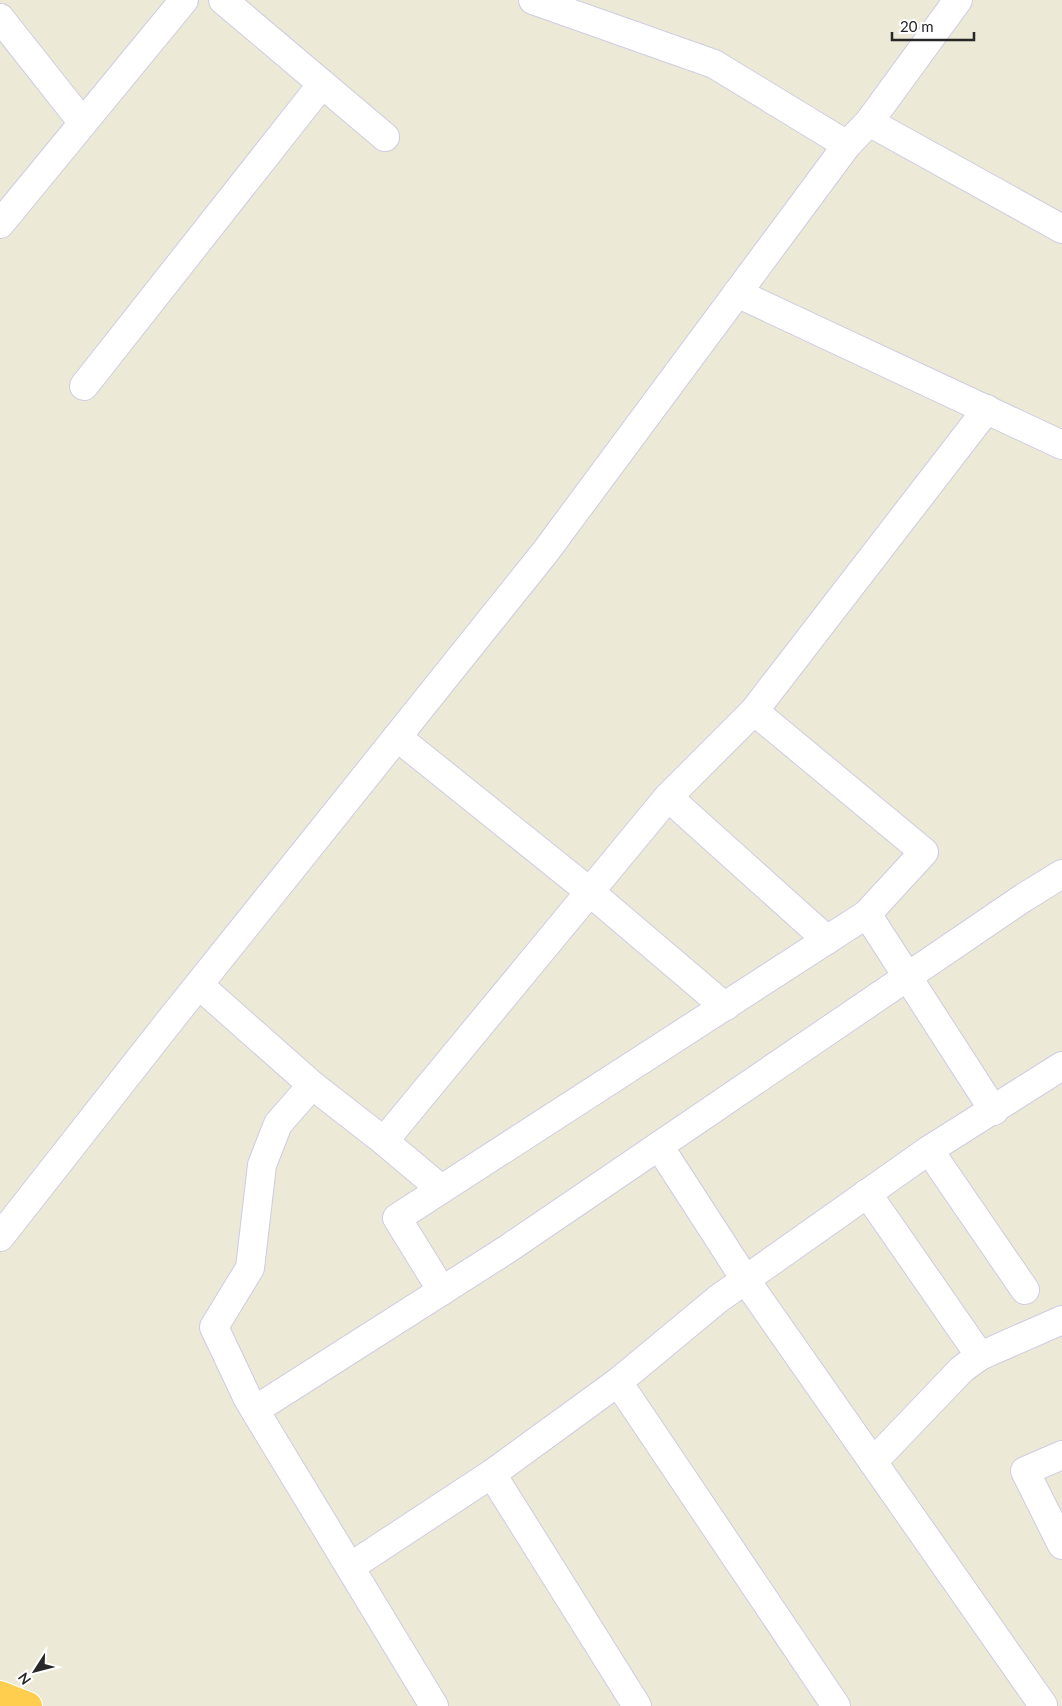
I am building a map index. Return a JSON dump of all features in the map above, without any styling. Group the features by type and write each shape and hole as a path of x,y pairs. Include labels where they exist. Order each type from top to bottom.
{"highway":[{"path":"0,1695 28,1706"}],"street":[{"path":"0,224 184,0"},
{"path":"223,0 386,137"},
{"path":"533,0 714,64 847,145"},
{"path":"0,1237 199,984 546,551 847,145 869,122 958,0"},
{"path":"0,18 83,122"},
{"path":"84,386 322,84"},
{"path":"869,122 1062,229"},
{"path":"737,293 1062,445"},
{"path":"384,1141 668,797 754,711 987,409"},
{"path":"442,1291 397,1218 867,914 924,852 754,711"},
{"path":"397,737 590,892 726,1006"},
{"path":"668,797 827,940"},
{"path":"255,1410 442,1291 1023,898 1062,874"},
{"path":"867,914 994,1111"},
{"path":"199,984 312,1085 384,1141 441,1189"},
{"path":"350,1567 493,1473 500,1466 618,1382 718,1298 745,1279 929,1150 994,1111 1062,1066"},
{"path":"312,1085 278,1124 262,1165 250,1268 214,1327 255,1410 434,1706"},
{"path":"659,1146 745,1279 873,1462 1048,1702"},
{"path":"929,1150 1025,1290"},
{"path":"868,1193 980,1356"},
{"path":"873,1462 948,1382 980,1356 1062,1320"},
{"path":"618,1382 836,1706"},
{"path":"1062,1455 1025,1471 1062,1545"},
{"path":"493,1473 637,1706"}]}
